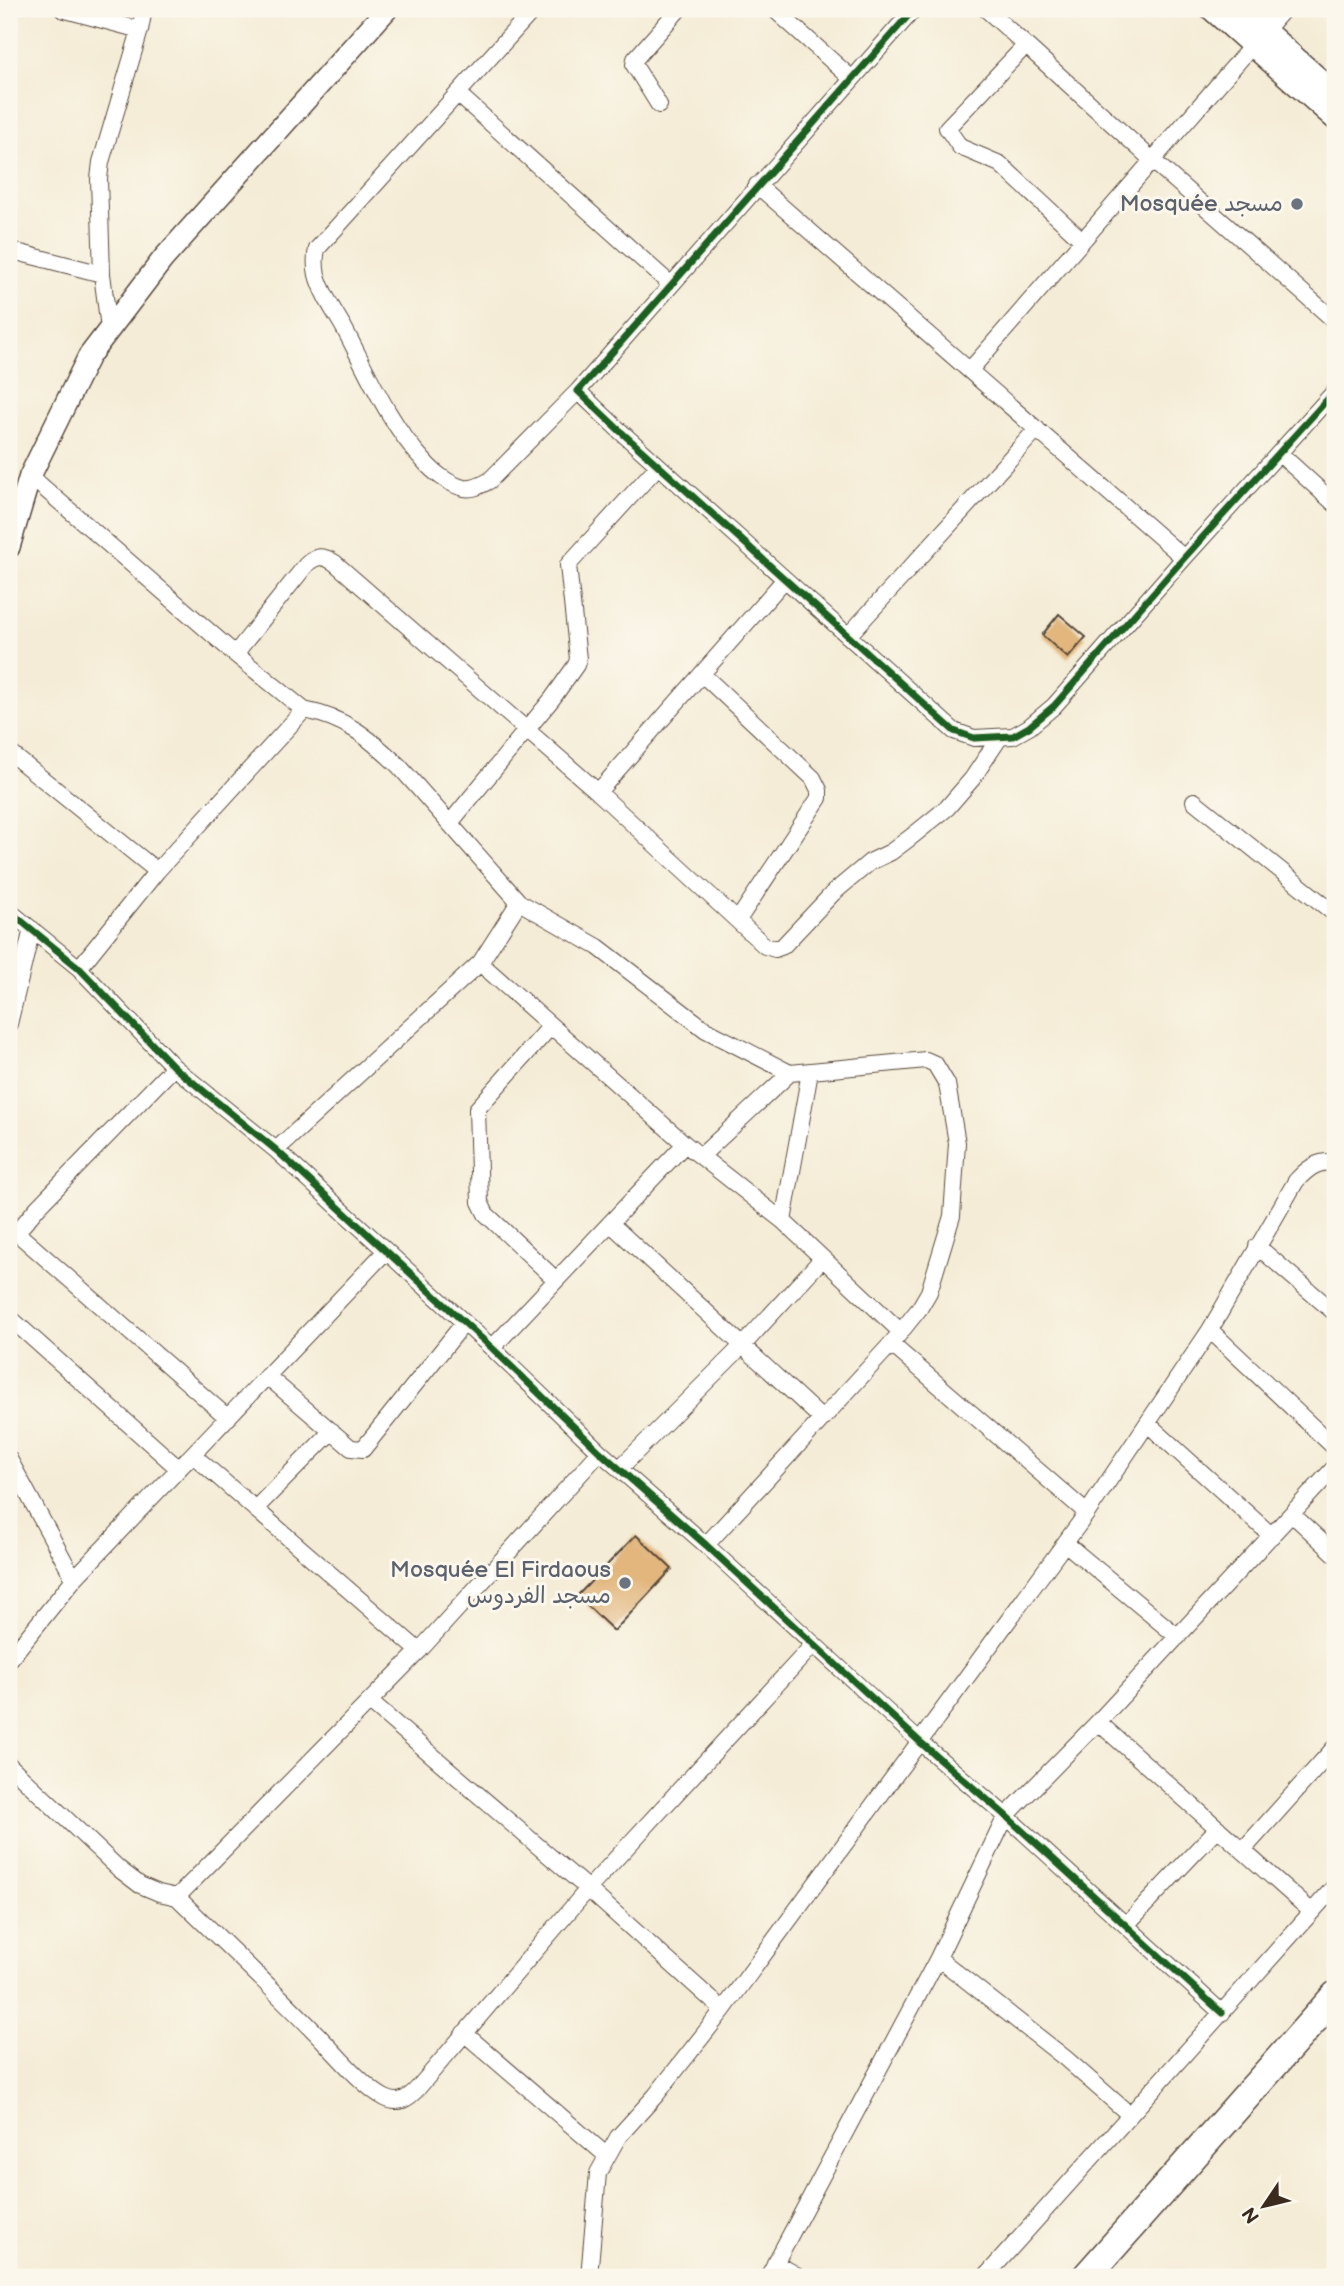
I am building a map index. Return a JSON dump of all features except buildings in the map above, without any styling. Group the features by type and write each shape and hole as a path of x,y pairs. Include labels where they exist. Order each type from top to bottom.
{"highway":[{"path":"1086,2277 1335,1996"}],"street":[{"path":"62,9 140,30"},
{"path":"109,328 102,274 99,179 101,162 145,9"},
{"path":"9,547 30,476 89,356 163,259 387,9"},
{"path":"534,9 317,249 315,259 318,278 387,409 425,463 462,488 472,489 489,481 578,391 914,9"},
{"path":"659,105 634,65 635,59 680,9"},
{"path":"774,9 851,78"},
{"path":"986,9 1335,321"},
{"path":"1211,9 1258,38 1335,93"},
{"path":"1241,9 1258,38 1335,119"},
{"path":"970,370 1284,9"},
{"path":"1026,45 947,128 960,147 1000,164 1082,240"},
{"path":"457,94 670,285"},
{"path":"757,185 1184,558"},
{"path":"9,250 102,274"},
{"path":"578,391 954,731 974,738 1013,736 1029,727 1054,706 1335,391"},
{"path":"848,636 1037,429"},
{"path":"1279,453 1335,504"},
{"path":"450,823 559,689 578,659 568,565 659,466"},
{"path":"30,476 235,654 304,710 326,714 345,723 377,746 399,766 519,902 598,947 706,1030 790,1073 926,1060 940,1070 947,1084 957,1143 952,1216 929,1292 896,1338 706,1545"},
{"path":"235,654 306,565 314,557 325,557 526,729 765,946 775,949 783,946 833,893 870,862 891,852 947,808 972,779 1000,737"},
{"path":"597,792 785,579"},
{"path":"702,674 813,778 819,790 819,798 738,920"},
{"path":"79,968 157,871 304,710"},
{"path":"9,752 157,871"},
{"path":"1194,801 1335,914"},
{"path":"276,1150 480,963 519,902"},
{"path":"9,911 79,968 174,1067 276,1150 492,1348 600,1452 1222,2013"},
{"path":"9,1024 32,929"},
{"path":"480,963 685,1144 783,1221 896,1338 1087,1513"},
{"path":"551,1026 477,1109 480,1202 486,1214 556,1280"},
{"path":"174,1067 37,1208 13,1229 228,1418"},
{"path":"783,1221 810,1072"},
{"path":"701,1156 790,1073"},
{"path":"492,1348 685,1144"},
{"path":"589,2277 598,2173 618,2137 656,2095 723,2010 1087,1513 1210,1330 1296,1181 1315,1164 1327,1161 1335,1163"},
{"path":"610,1223 822,1419"},
{"path":"1257,1246 1335,1313"},
{"path":"9,1660 74,1579 385,1252"},
{"path":"619,1469 743,1345 822,1259"},
{"path":"9,1317 179,1469"},
{"path":"267,1376 351,1448 363,1449 464,1323"},
{"path":"1210,1330 1335,1448"},
{"path":"1147,1424 1272,1536"},
{"path":"256,1509 331,1431"},
{"path":"177,1897 419,1651 600,1452"},
{"path":"193,1455 419,1651"},
{"path":"9,1459 74,1579"},
{"path":"800,2277 771,2270 938,1958 1006,1816 1178,1637 1335,1467"},
{"path":"1293,1515 1335,1554"},
{"path":"1065,1543 1178,1637"},
{"path":"9,1765 119,1869 140,1885 177,1897 362,2079 385,2098 401,2101 411,2095 588,1889 814,1644"},
{"path":"370,1702 588,1889 723,2010"},
{"path":"1098,1721 1312,1912"},
{"path":"1243,1850 1335,1747"},
{"path":"1126,1925 1218,1828"},
{"path":"985,2277 1335,1886"},
{"path":"938,1958 1065,2058 1130,2115"},
{"path":"464,2033 607,2155"}],"cycle path":[{"path":"914,9 578,391 620,431 954,731 974,738 1013,736 1029,727 1054,706 1335,391"},
{"path":"9,911 79,968 174,1067 276,1150 492,1348 600,1452 1222,2013"}],"place":[{"name":"Mosquée مسجد","path":"1297,204"},
{"name":"Mosquée El Firdaous مسجد الفردوس","path":"625,1583"}]}
